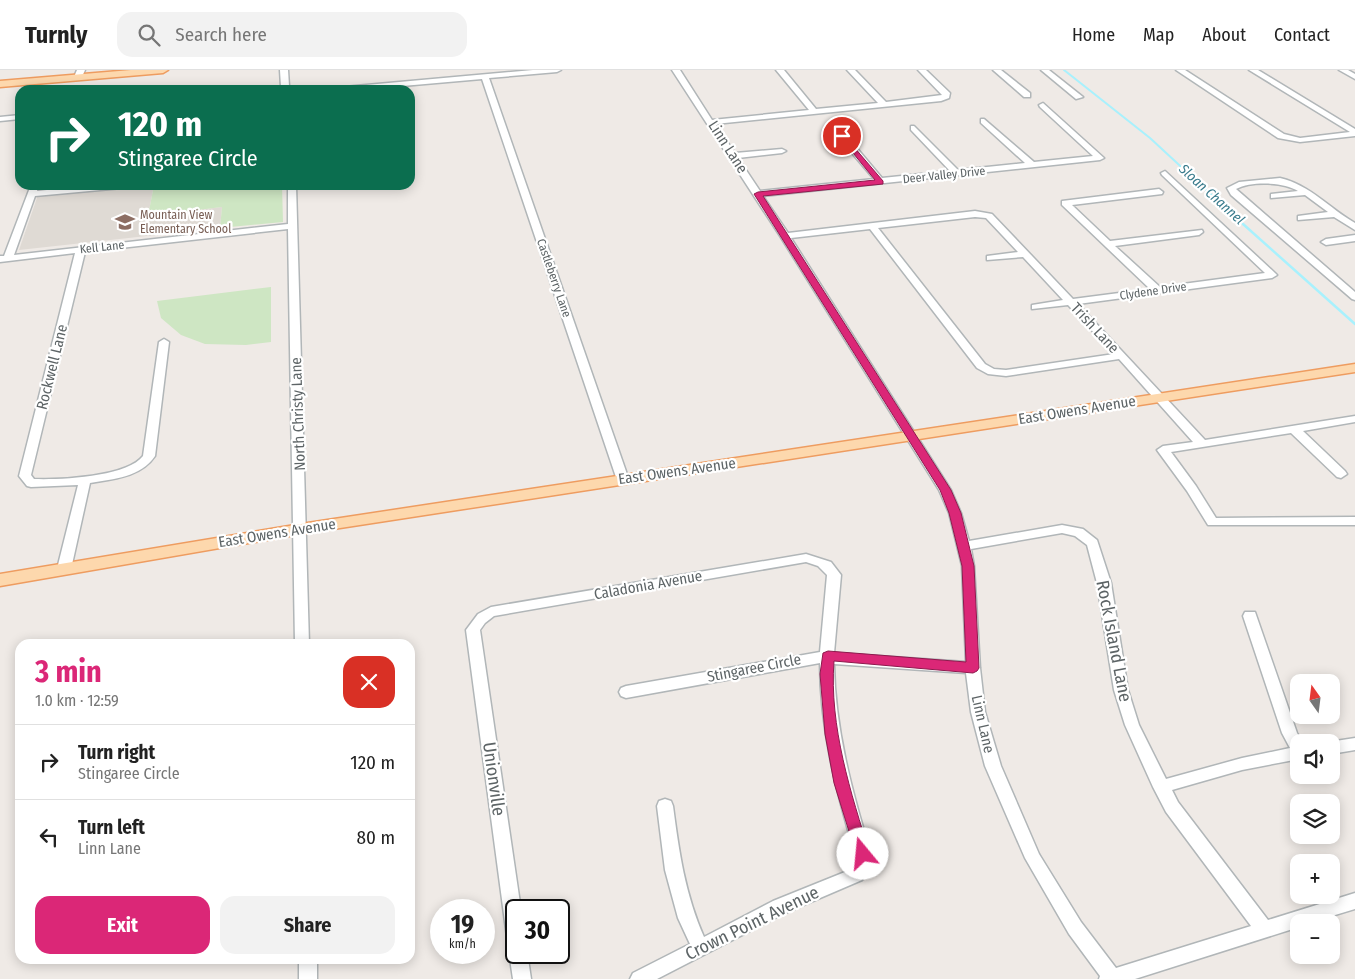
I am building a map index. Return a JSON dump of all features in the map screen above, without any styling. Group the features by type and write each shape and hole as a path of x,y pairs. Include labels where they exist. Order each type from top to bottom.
{"main road":[{"path":"0,84 80,74 163,70"},
{"name":"East Owens Avenue","path":"0,580 301,528 1355,368"}],"street":[{"path":"284,70 285,85"},
{"path":"290,85 293,70"},
{"path":"387,85 557,70"},
{"name":"Linn Lane","path":"676,70 734,156 945,490 955,513 968,566 973,668 978,712 993,766 1033,858 1076,928 1111,979"},
{"path":"780,70 814,111"},
{"path":"852,70 883,104"},
{"path":"711,122 946,96 946,93 922,70"},
{"path":"997,70 1027,95"},
{"path":"1045,70 1079,97"},
{"path":"1181,70 1281,136 1300,140 1355,133"},
{"path":"1253,70 1355,133"},
{"path":"1343,70 1355,76"},
{"name":"Castleberry Lane","path":"485,76 623,480"},
{"name":"Deer Valley Drive","path":"758,194 1100,158 1043,105"},
{"path":"0,119 15,118"},
{"path":"984,121 1032,165"},
{"path":"914,128 957,174"},
{"path":"842,136 880,182"},
{"path":"734,156 782,151"},
{"name":"Clydene Drive","path":"1035,307 1272,275 1165,173"},
{"path":"1355,227 1334,214 1308,192 1290,183 1265,182 1233,186 1232,189 1234,193 1355,298"},
{"path":"4,258 33,190"},
{"name":"North Christy Lane","path":"292,190 302,639"},
{"path":"1158,290 1065,203 1159,192"},
{"path":"1274,196 1308,192"},
{"name":"Trish Lane","path":"872,226 975,214 985,215 994,219 1202,444"},
{"path":"1301,218 1334,214"},
{"name":"Kell Lane","path":"4,258 293,226"},
{"path":"785,236 872,226 981,366 992,372 1006,374 1121,356"},
{"path":"1108,244 1199,232"},
{"path":"1326,242 1355,238"},
{"name":"Rockwell Lane","path":"82,249 25,476 31,483 48,484 85,479"},
{"path":"990,258 1026,254"},
{"path":"64,569 85,479 124,472 141,466 149,456 164,342"},
{"path":"1355,419 1164,450 1192,489 1212,522 1355,521"},
{"path":"1294,429 1341,474"},
{"name":"Rock Island Lane","path":"964,546 1062,529 1079,532 1093,543 1104,583 1121,690 1132,725 1172,807 1263,928"},
{"name":"Caladonia Avenue","path":"478,621 483,616 501,610 806,558 821,561 830,567 834,575 828,656"},
{"path":"1250,616 1290,734"},
{"name":"Unionville","path":"478,621 473,630 511,899"},
{"name":"Stingaree Circle","path":"626,692 828,656 973,668"},
{"name":"Crown Point Avenue","path":"639,979 779,907 856,875 861,865 863,854 841,783 832,734 826,674 828,656"},
{"path":"1340,746 1355,744"},
{"path":"1161,787 1242,764 1290,754"},
{"path":"664,806 673,870 687,918 700,946"},
{"path":"1111,979 1263,928 1355,901"},
{"path":"308,964 308,979"},
{"path":"520,964 522,979"}],"shaded area":[{"name":"Mountain View Elementary School","path":"90,190 153,190 148,216 222,207 220,228 19,250 38,195"}],"green space":[{"path":"153,190 282,190 283,222 220,228 222,207 148,216"},
{"path":"271,287 271,342 246,345 205,344 181,335 161,318 157,301"}],"waterway":[{"name":"Sloan Channel","path":"1064,70 1150,138 1244,225"},
{"name":"Sloan Channel","path":"1243,224 1355,324"}],"place":[{"name":"Mountain View Elementary School","path":"125,222"}],"route":[{"path":"842,136 880,182 758,194 945,490 955,513 968,566 973,668 828,656 826,674 832,734 841,783 863,854"}]}
